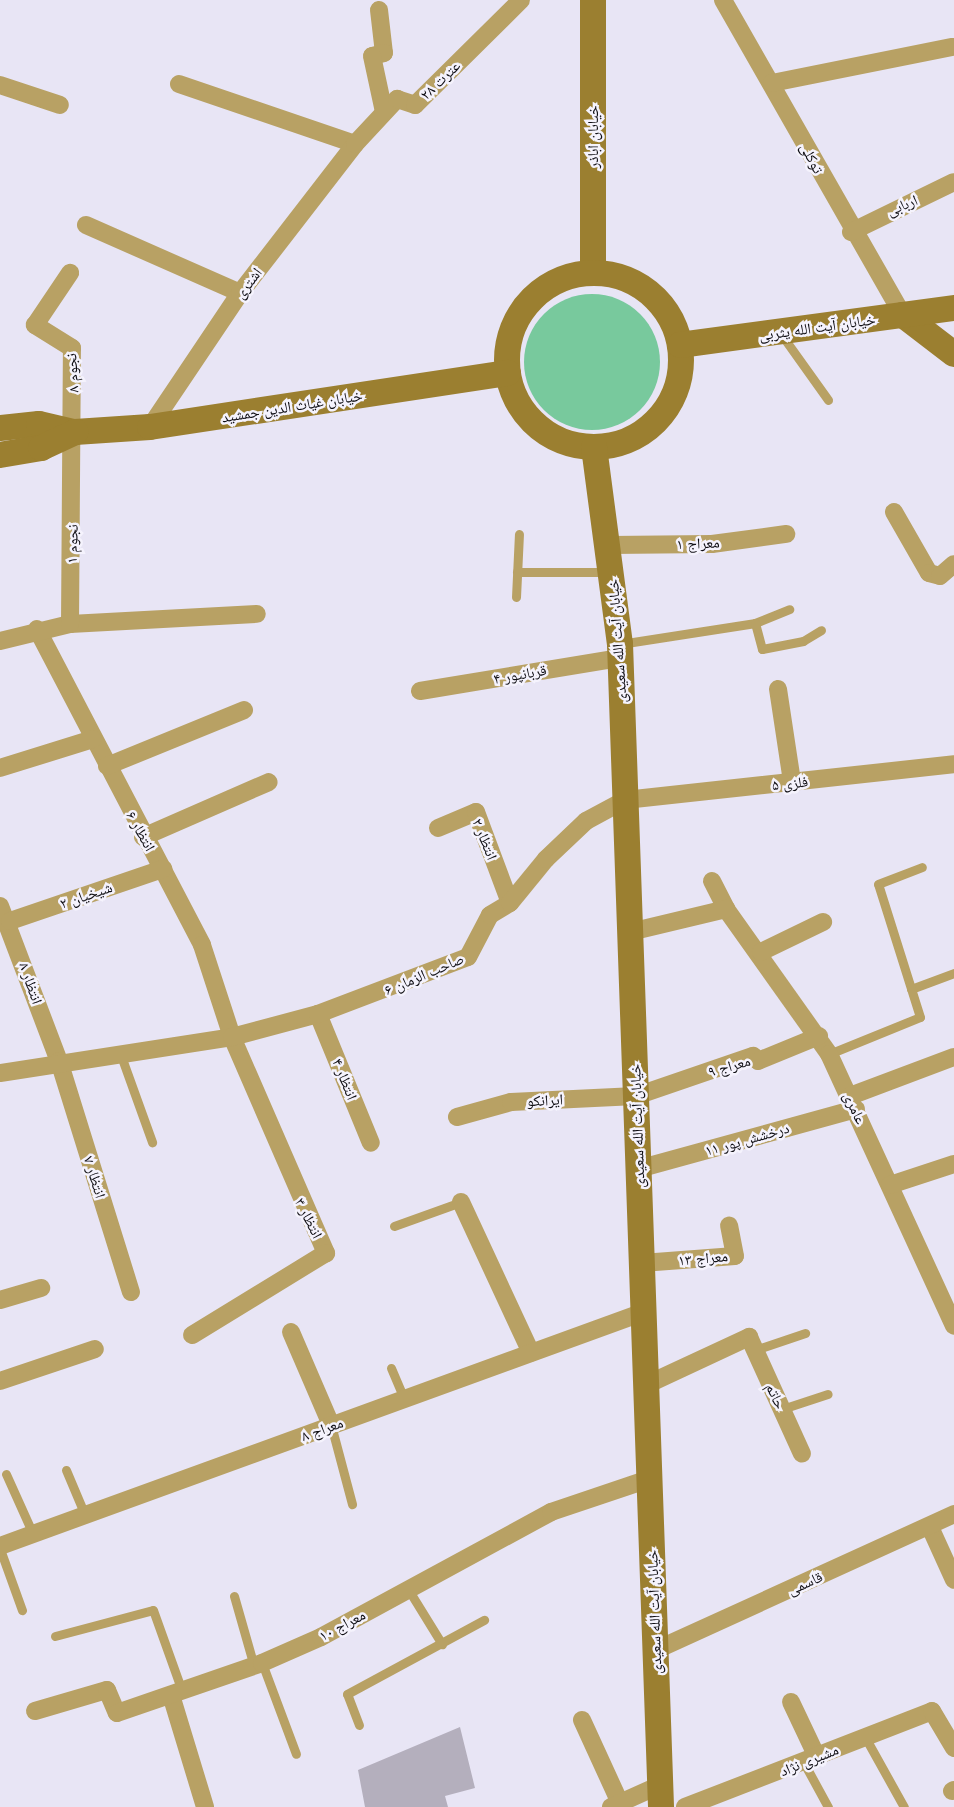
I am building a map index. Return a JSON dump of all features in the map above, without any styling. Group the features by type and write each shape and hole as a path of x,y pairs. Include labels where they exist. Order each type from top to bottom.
{"main road":[{"name":"خیابان اباذر","path":"593,0 593,273"},
{"path":"593,273 617,277 658,302 680,345 679,378 661,416 634,437 594,447 569,444 540,428 514,396 508,373 510,340 527,304 569,277 593,273"},
{"name":"خیابان آیت الله یثربی","path":"680,345 954,308"},
{"path":"903,315 954,354"},
{"name":"خیابان غیاث الدین جمشید","path":"0,428 39,424 75,432 150,427 508,373"},
{"name":"خیابان غیاث الدین جمشید","path":"0,455 41,448 75,432"},
{"name":"خیابان آیت الله سعیدی","path":"594,447 610,545 620,651 661,1796"}],"street":[{"name":"عترت ۲۸","path":"355,144 397,99 415,105 521,0"},
{"name":"توکلی","path":"723,0 772,83 852,232 903,315"},
{"path":"379,10 384,53 372,56 384,112"},
{"path":"772,83 952,47"},
{"path":"178,84 355,144"},
{"path":"0,85 60,105"},
{"name":"اشتری","path":"150,427 240,293 355,144"},
{"name":"اربابی","path":"852,232 954,182"},
{"path":"86,225 240,293"},
{"name":"نجوم ۸","path":"70,273 35,325 72,348 75,432"},
{"name":"نجوم ۱","path":"70,624 75,432"},
{"path":"894,512 929,573 940,576 954,564"},
{"name":"معراج ۱","path":"610,545 712,544 786,534"},
{"path":"0,640 38,629 70,624 257,614"},
{"name":"انتظار ۶","path":"38,629 106,766 202,945 232,1037"},
{"name":"قربانپور ۴","path":"420,691 620,651"},
{"path":"778,689 792,782"},
{"path":"106,766 244,710"},
{"path":"0,768 93,739"},
{"name":"فلزی ۵","path":"625,800 954,764"},
{"path":"143,837 269,782"},
{"name":"صاحب الزمان ۶","path":"0,1073 58,1061 232,1037 318,1014 468,957 490,915 510,903 586,821 625,800"},
{"name":"انتظار ۲","path":"438,828 476,812 510,903"},
{"name":"شیخیان ۲","path":"5,914 163,869"},
{"name":"عامری","path":"712,881 726,909 761,952 829,1054 890,1185 948,1298 954,1326"},
{"path":"630,932 726,909"},
{"name":"انتظار ۸","path":"5,914 58,1061"},
{"path":"761,952 823,922"},
{"name":"انتظار ۴","path":"318,1014 372,1143"},
{"name":"معراج ۹","path":"636,1096 753,1056 758,1061 819,1036"},
{"name":"انتظار ۳","path":"192,1335 327,1253 232,1037"},
{"name":"درخشش پور ۱۱","path":"638,1169 853,1103 954,1058"},
{"name":"انتظار ۷","path":"58,1061 131,1292"},
{"name":"ایرانکو","path":"457,1117 511,1102 636,1096"},
{"path":"890,1185 954,1164"},
{"path":"460,1202 531,1353"},
{"name":"معراج ۱۳","path":"642,1263 735,1256 729,1226"},
{"path":"1,1296 41,1288"},
{"name":"معراج ۸","path":"0,1547 644,1312"},
{"path":"291,1332 331,1425"},
{"path":"646,1385 752,1344"},
{"name":"حاتم","path":"752,1344 802,1454"},
{"path":"0,1381 95,1349"},
{"name":"معراج ۱۰","path":"35,1711 107,1690 117,1713 258,1665 408,1589 551,1512 650,1479"},
{"name":"قاسمی","path":"656,1650 930,1527 954,1514"},
{"path":"930,1527 954,1581"},
{"path":"176,1693 205,1807"},
{"path":"791,1701 810,1760"},
{"name":"مشیری نژاد","path":"685,1807 932,1711 954,1748"},
{"path":"582,1720 615,1805 661,1796"}],"lane":[{"path":"780,333 828,400"},
{"path":"516,597 519,534"},
{"path":"517,572 612,572"},
{"path":"620,651 755,623 789,609"},
{"path":"755,623 762,649 803,641 821,630"},
{"path":"829,1054 920,1017 878,884 922,867"},
{"path":"911,989 954,973"},
{"path":"120,1053 152,1142"},
{"path":"394,1226 460,1202"},
{"path":"752,1344 805,1333"},
{"path":"391,1368 404,1399"},
{"path":"782,1409 828,1394"},
{"path":"331,1425 352,1503"},
{"path":"66,1470 85,1515"},
{"path":"6,1474 33,1534"},
{"path":"0,1547 22,1610"},
{"path":"408,1589 442,1644"},
{"path":"234,1596 258,1665 296,1754"},
{"path":"55,1636 153,1610 176,1693"},
{"path":"360,1725 347,1694 484,1620"},
{"path":"865,1737 904,1807"},
{"path":"810,1760 828,1807"}],"green space":[{"path":"592,294 618,299 630,305 640,314 649,324 655,336 660,362 655,388 649,400 640,410 630,419 618,425 592,430 566,425 554,419 544,410 535,400 529,388 524,362 529,336 535,324 544,314 554,305 566,299"}],"building":[{"path":"460,1727 475,1788 445,1796 448,1807 365,1807 358,1770"}]}
